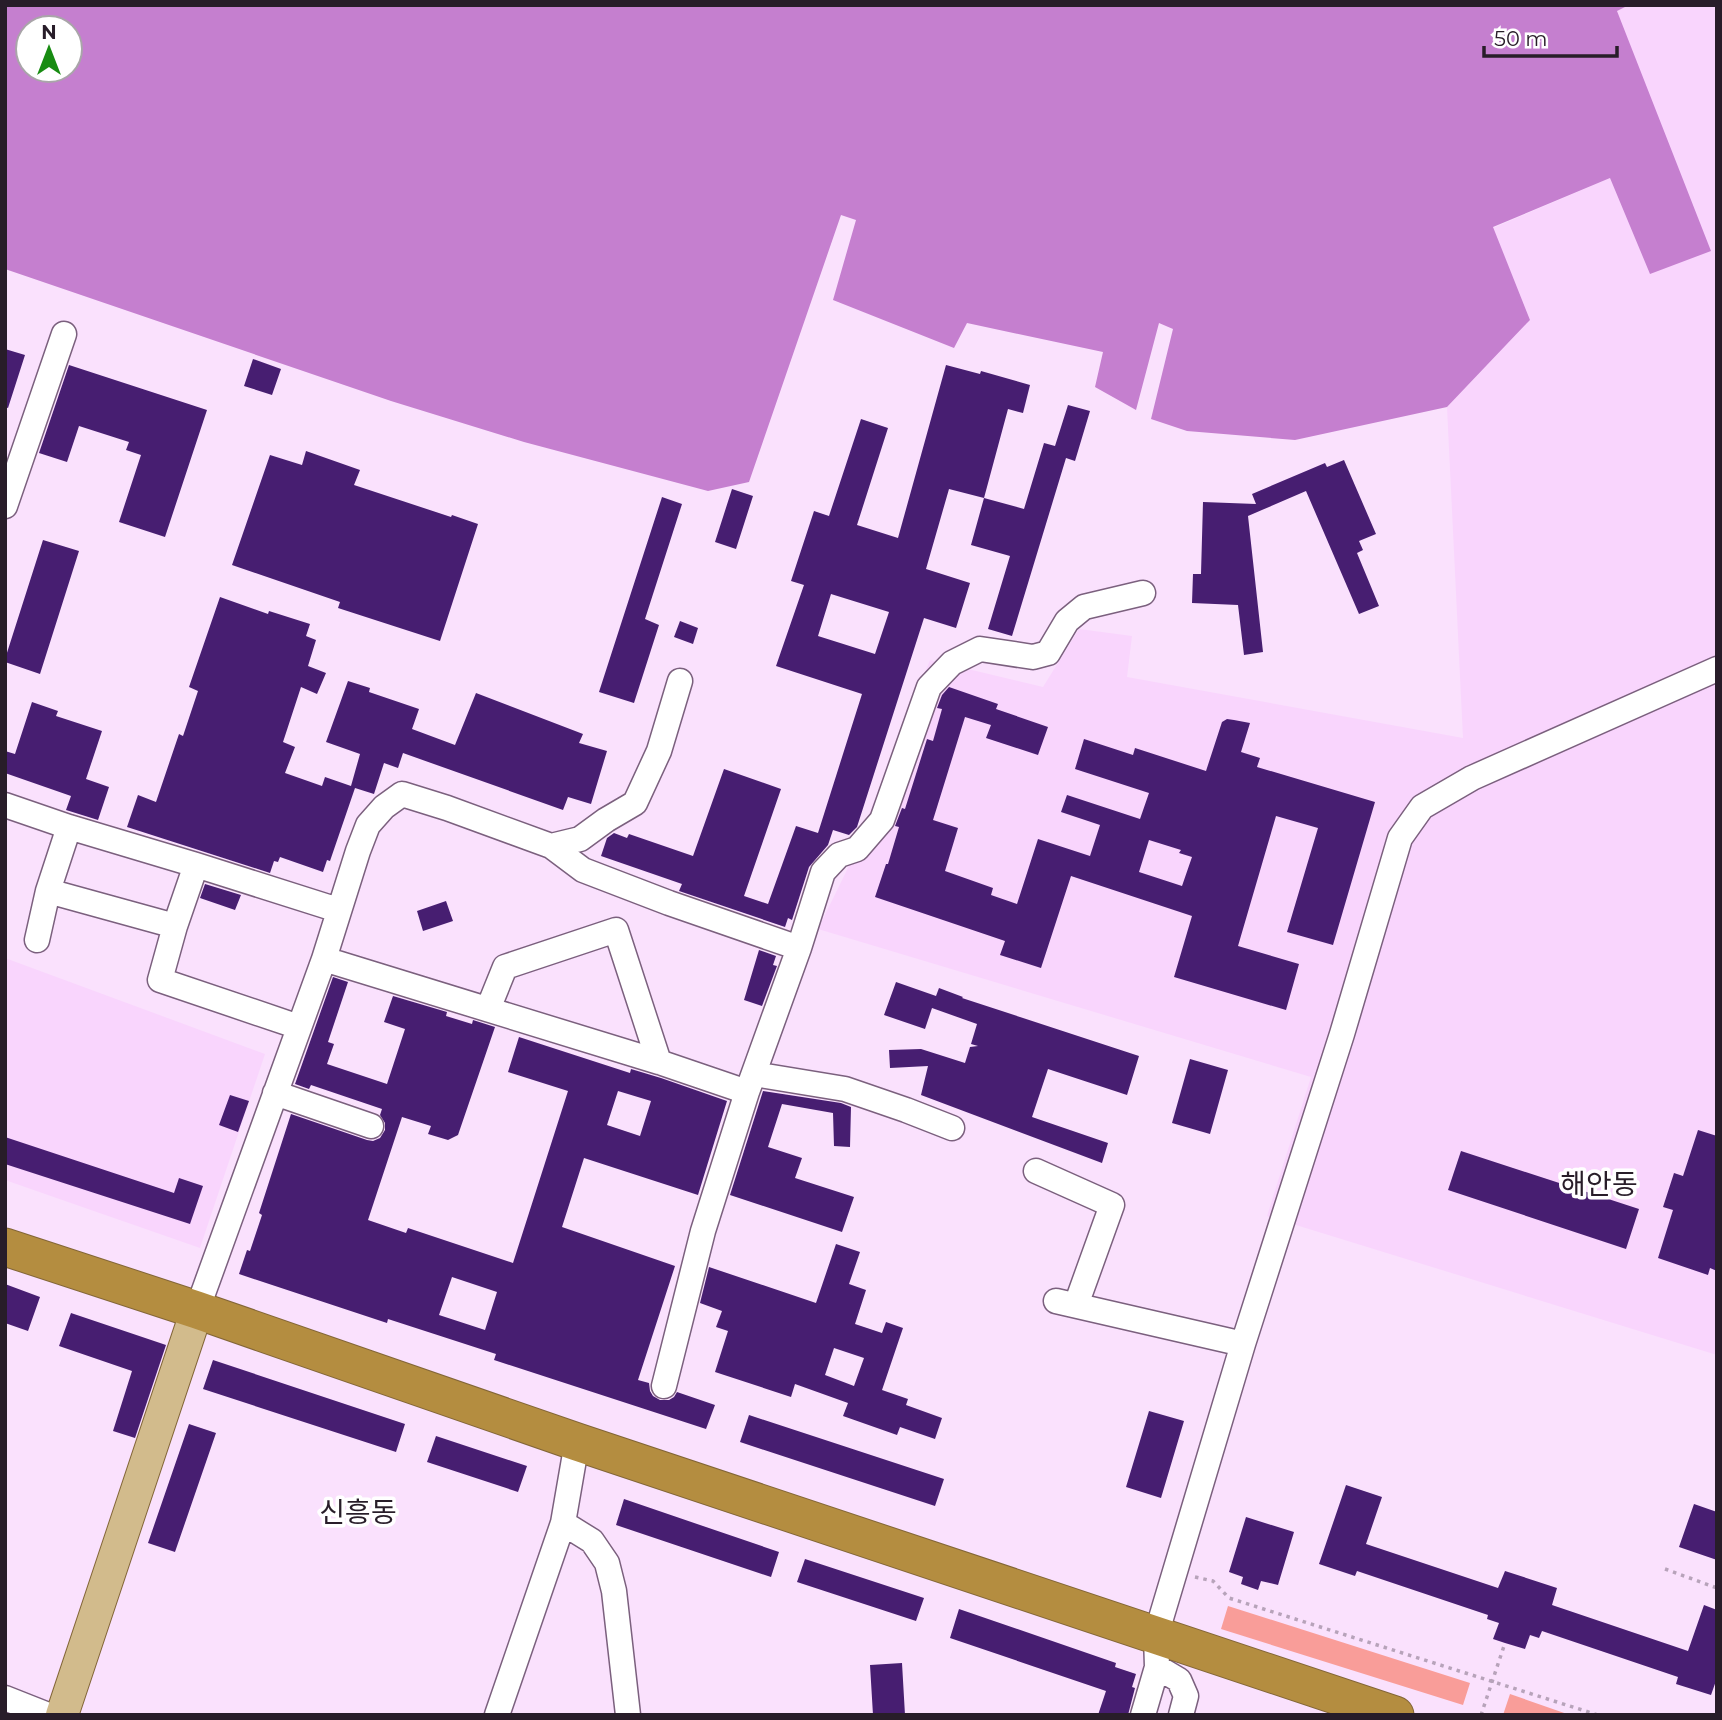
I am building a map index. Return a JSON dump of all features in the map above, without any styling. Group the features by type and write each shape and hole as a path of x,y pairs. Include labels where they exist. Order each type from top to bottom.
{"highway":[{"path":"5,1247 197,1310 577,1442 1156,1651 1395,1715"}],"main road":[{"path":"62,1715 197,1310"}],"street":[{"path":"5,506 64,334"},
{"path":"664,1386 704,1231 750,1083 799,948 823,872 839,855 858,849 882,820 929,687 951,663 979,649 1033,657 1048,653 1067,621 1084,607 1143,593"},
{"path":"1143,1715 1175,1573 1243,1344 1342,1034 1401,838 1422,807 1472,778 1717,669"},
{"path":"551,846 580,839 635,803 659,751 680,681"},
{"path":"197,1310 324,958 368,825 384,807 402,794 551,846 583,870 668,903 799,948"},
{"path":"5,805 338,910"},
{"path":"37,940 48,891 69,827"},
{"path":"196,865 160,980 299,1027"},
{"path":"48,891 176,926"},
{"path":"488,1009 505,967 616,930 659,1062"},
{"path":"324,958 659,1062 750,1083 845,1089 951,1128"},
{"path":"275,1093 371,1126"},
{"path":"1036,1171 1112,1205 1066,1303 1243,1344"},
{"path":"497,1715 563,1523 577,1442"},
{"path":"563,1523 592,1541 607,1563 614,1591 628,1715"},
{"path":"1156,1651 1179,1680 1186,1696 1181,1715"},
{"path":"5,1699 48,1715"}],"path":[{"path":"1664,1569 1717,1588"},
{"path":"1175,1573 1213,1581 1229,1598 1598,1715"},
{"path":"1481,1715 1506,1643"}],"shaded area":[{"path":"5,5 1629,5 1617,11 1711,251 1650,274 1610,178 1493,227 1530,320 1447,407 1295,440 1187,431 1151,419 1173,329 1159,323 1136,410 1095,387 1103,352 967,323 954,348 833,300 856,220 841,215 749,482 708,491 524,442 391,401 5,269"},
{"path":"1629,5 1717,5 1717,1355 1267,1216 1311,1077 818,929 846,872 930,660 1043,687 1079,629 1132,636 1127,677 1463,738 1447,407 1530,320 1493,228 1610,178 1650,274 1617,10"},
{"path":"5,958 265,1054 200,1248 5,1180"},
{"path":"1228,1606 1470,1683 1463,1705 1221,1629"},
{"path":"1510,1694 1570,1715 1503,1715"}],"building":[{"path":"5,349 25,355 8,408 5,407"},
{"path":"253,359 281,369 272,395 244,386"},
{"path":"69,365 207,410 165,537 119,522 141,455 126,450 129,442 79,426 67,462 39,453"},
{"path":"946,365 980,374 981,371 1030,385 1023,413 1008,409 984,498 949,489 926,569 970,583 956,628 924,618 857,827 849,835 833,830 828,845 809,867 792,920 788,918 785,927 679,891 682,884 601,856 607,838 614,833 627,838 629,834 693,856 724,769 781,789 744,896 768,904 796,826 818,833 862,694 776,666 804,585 791,581 814,511 829,516 861,419 888,428 857,525 898,538","holes":["831,594 889,612 875,654 818,636"]},
{"path":"1068,405 1090,411 1075,461 1066,458 1012,636 988,629 1010,556 971,545 984,498 1024,509 1044,443 1055,446"},
{"path":"306,451 360,470 354,485 478,524 440,641 338,608 340,602 232,565 270,455 302,465"},
{"path":"1344,460 1376,534 1359,541 1363,550 1357,553 1379,606 1359,614 1306,491 1248,516 1263,652 1244,655 1238,605 1192,603 1193,574 1201,574 1203,502 1256,504 1252,494 1325,463 1327,467"},
{"path":"732,489 753,496 736,549 715,542"},
{"path":"662,497 682,504 645,619 659,625 634,703 599,692"},
{"path":"43,540 79,551 40,674 5,662 5,659"},
{"path":"220,597 268,614 269,611 310,624 306,636 316,640 308,666 326,673 317,694 301,687 283,742 295,747 285,773 322,786 325,777 351,786 360,754 326,742 348,681 370,688 369,692 419,709 412,729 455,745 476,693 583,734 579,743 607,751 591,804 568,797 563,810 403,753 398,768 384,763 374,794 355,788 330,861 327,860 323,872 280,857 278,862 274,861 270,873 127,827 138,795 156,802 179,734 183,736 198,691 189,687"},
{"path":"680,621 698,628 693,644 674,637"},
{"path":"949,687 998,704 996,709 1048,727 1038,755 986,738 991,725 965,717 933,820 958,828 945,871 993,888 991,895 1017,904 1038,839 1090,856 1100,825 1061,812 1067,795 1140,819 1149,793 1075,769 1084,739 1133,755 1135,748 1206,771 1222,722 1227,719 1250,723 1241,752 1260,758 1257,767 1375,802 1333,945 1287,932 1318,828 1276,816 1238,946 1299,964 1286,1010 1174,977 1192,916 1071,876 1041,968 1000,955 1005,941 875,897 899,827 895,826 902,808 905,809 927,739 933,741 942,709 937,708 942,695","holes":["1149,840 1181,850 1179,853 1192,857 1182,886 1139,872"]},
{"path":"32,702 58,711 56,716 102,731 86,779 109,787 98,820 66,810 71,796 5,773 5,751 15,754"},
{"path":"205,884 241,895 235,910 200,898"},
{"path":"446,901 453,921 423,931 417,911"},
{"path":"759,950 776,956 773,965 777,966 762,1006 744,1000"},
{"path":"333,977 348,982 328,1042 334,1044 327,1064 387,1084 405,1029 384,1022 393,996 447,1012 446,1016 472,1024 473,1020 495,1027 458,1135 448,1140 428,1134 431,1126 402,1117 368,1220 406,1233 408,1228 513,1263 568,1091 508,1072 519,1037 630,1073 631,1069 661,1078 727,1101 698,1195 584,1158 562,1227 675,1266 638,1380 649,1383 653,1396 660,1400 669,1400 677,1392 715,1405 706,1429 494,1360 496,1354 388,1319 387,1323 239,1274 262,1215 259,1213 291,1114 367,1140 380,1138 385,1130 385,1123 380,1115 382,1109 311,1085 309,1089 295,1084","holes":["618,1091 651,1101 640,1136 607,1125","452,1277 497,1292 485,1330 439,1315"]},
{"path":"896,982 936,996 939,988 1139,1056 1127,1095 1048,1069 1032,1117 1108,1143 1102,1163 921,1095 928,1066 890,1068 889,1050 921,1049 965,1063 970,1047 978,1046 971,1044 977,1024 932,1008 925,1029 884,1015"},
{"path":"1190,1059 1228,1070 1210,1134 1172,1123"},
{"path":"763,1091 841,1103 851,1107 850,1147 834,1146 833,1113 782,1104 768,1147 802,1158 795,1178 854,1197 842,1232 730,1195"},
{"path":"230,1095 249,1101 238,1132 219,1125"},
{"path":"1698,1130 1717,1136 1717,1271 1710,1268 1708,1275 1658,1258 1673,1210 1663,1207 1674,1173 1683,1176"},
{"path":"5,1137 174,1193 179,1178 203,1186 190,1224 5,1164"},
{"path":"1461,1151 1639,1209 1626,1249 1448,1190"},
{"path":"836,1244 860,1252 849,1284 866,1290 855,1324 882,1333 886,1322 903,1328 882,1390 908,1399 906,1405 942,1418 935,1439 900,1427 897,1435 843,1416 848,1403 795,1384 791,1397 715,1372 728,1331 716,1327 722,1311 700,1303 709,1267 816,1303","holes":["834,1348 864,1358 854,1386 825,1375"]},
{"path":"5,1284 40,1297 28,1331 5,1323"},
{"path":"71,1313 166,1345 135,1438 113,1431 132,1371 59,1346"},
{"path":"213,1360 405,1424 396,1452 203,1389"},
{"path":"1149,1411 1184,1421 1161,1498 1126,1487"},
{"path":"749,1415 944,1479 935,1506 740,1442"},
{"path":"189,1424 216,1433 175,1552 148,1543"},
{"path":"436,1436 527,1466 518,1492 427,1462"},
{"path":"1346,1485 1382,1497 1366,1544 1498,1588 1505,1571 1557,1588 1552,1605 1688,1651 1704,1605 1717,1610 1717,1678 1711,1695 1676,1684 1678,1677 1542,1631 1539,1638 1530,1635 1525,1649 1493,1639 1499,1623 1487,1619 1488,1615 1357,1571 1355,1576 1319,1564"},
{"path":"624,1499 779,1552 771,1577 616,1525"},
{"path":"1694,1504 1717,1512 1717,1560 1679,1547"},
{"path":"1246,1517 1294,1532 1278,1585 1261,1581 1258,1590 1241,1584 1243,1577 1229,1572"},
{"path":"805,1559 924,1598 916,1621 797,1582"},
{"path":"959,1609 1116,1663 1115,1667 1136,1674 1128,1715 1098,1715 1106,1691 950,1638"},
{"path":"902,1663 905,1715 873,1715 870,1665"}],"district":[{"name":"해안동","path":"1599,1184"},
{"name":"신흥동","path":"358,1512"}]}
